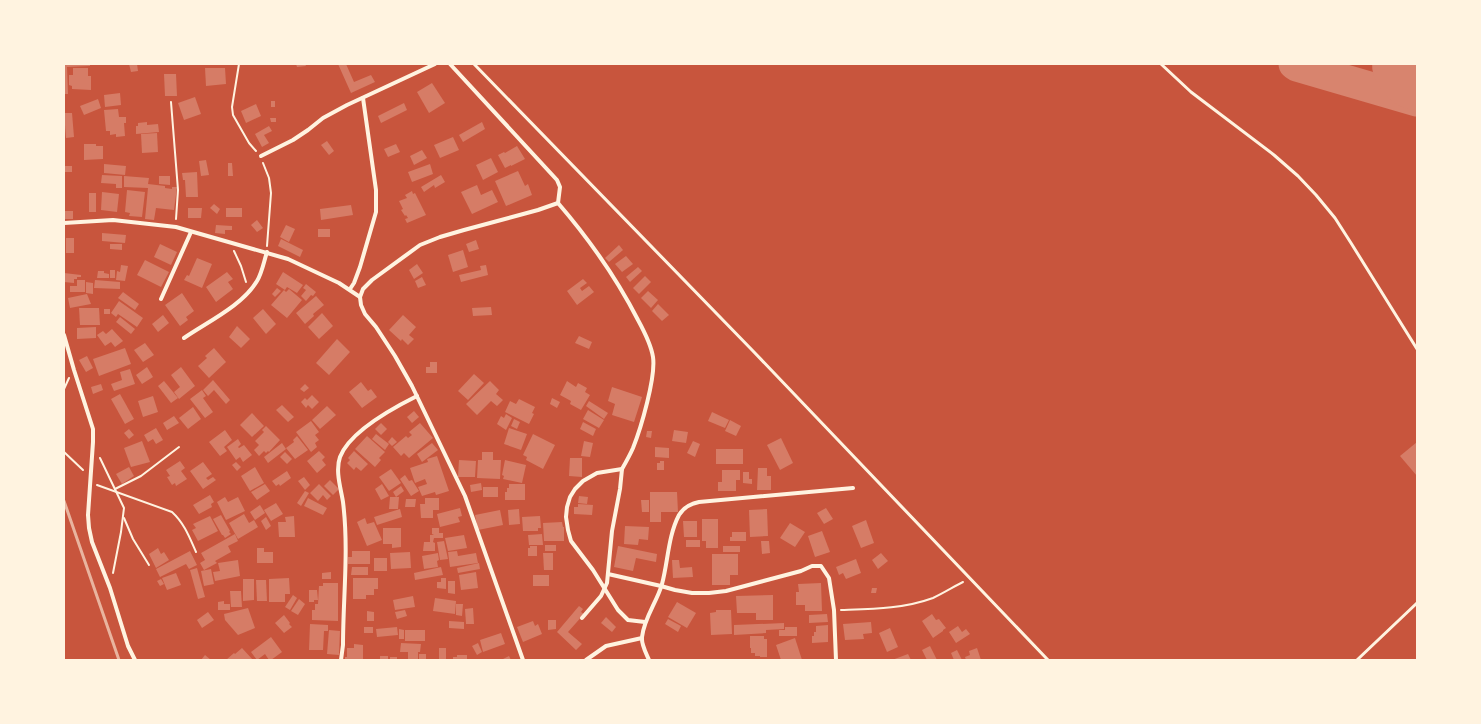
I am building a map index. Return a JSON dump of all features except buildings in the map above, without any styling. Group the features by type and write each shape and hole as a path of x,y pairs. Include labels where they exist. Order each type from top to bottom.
{"street":[{"path":"261,156 293,140 323,118 347,105 435,64"},
{"path":"450,64 557,180 560,187 558,203"},
{"path":"350,289 360,267 376,212 376,190 363,98"},
{"path":"523,660 471,512 417,396 395,356 376,327 365,314 361,305 360,297 363,289 372,280 420,246 458,231 538,210 558,203"},
{"path":"558,203 583,232 619,286 646,337 653,357 653,377 649,396 633,449 622,469 619,496 611,537 608,574 605,589 582,618"},
{"path":"64,223 113,220 176,227 267,252 305,266 350,289 360,297"},
{"path":"161,299 191,232"},
{"path":"184,338 237,303 248,292 257,281 267,252"},
{"path":"64,334 93,429 94,442 88,515 92,542 110,588 128,646 135,660"},
{"path":"341,660 343,645 346,551 345,525 338,474 339,458 346,446 357,435 389,410 417,396"},
{"path":"622,469 597,473 583,481 575,488 570,496 567,507 567,523 571,541 618,610 628,620 646,622"},
{"path":"649,660 644,649 642,638 646,622 661,586 673,531 679,515 686,506 699,502 853,488"},
{"path":"608,574 681,591 709,593 726,591 817,565 821,566 829,578 834,610 836,660"},
{"path":"586,660 606,646 642,638"}],"lane":[{"path":"474,64 753,351 1048,660"},
{"path":"1161,64 1191,92 1274,155 1298,176 1316,195 1335,218 1417,349"},
{"path":"1357,660 1417,603"},
{"path":"1414,606 1417,609"}],"path":[{"path":"171,102 178,190 176,227"},
{"path":"230,243 241,266 248,292"},
{"path":"110,490 141,476 179,447"},
{"path":"64,452 75,461 98,485 116,493 172,512 181,520 188,532 196,552"},
{"path":"99,456 122,503 124,517 133,539 149,565"},
{"path":"110,588 124,517"},
{"path":"834,610 885,608 910,605 932,598 970,578"}],"taxiway":[{"path":"1294,64 1417,101"}],"runway":[{"path":"1411,64 1417,71"}],"railway":[{"path":"64,501 119,660"}]}
